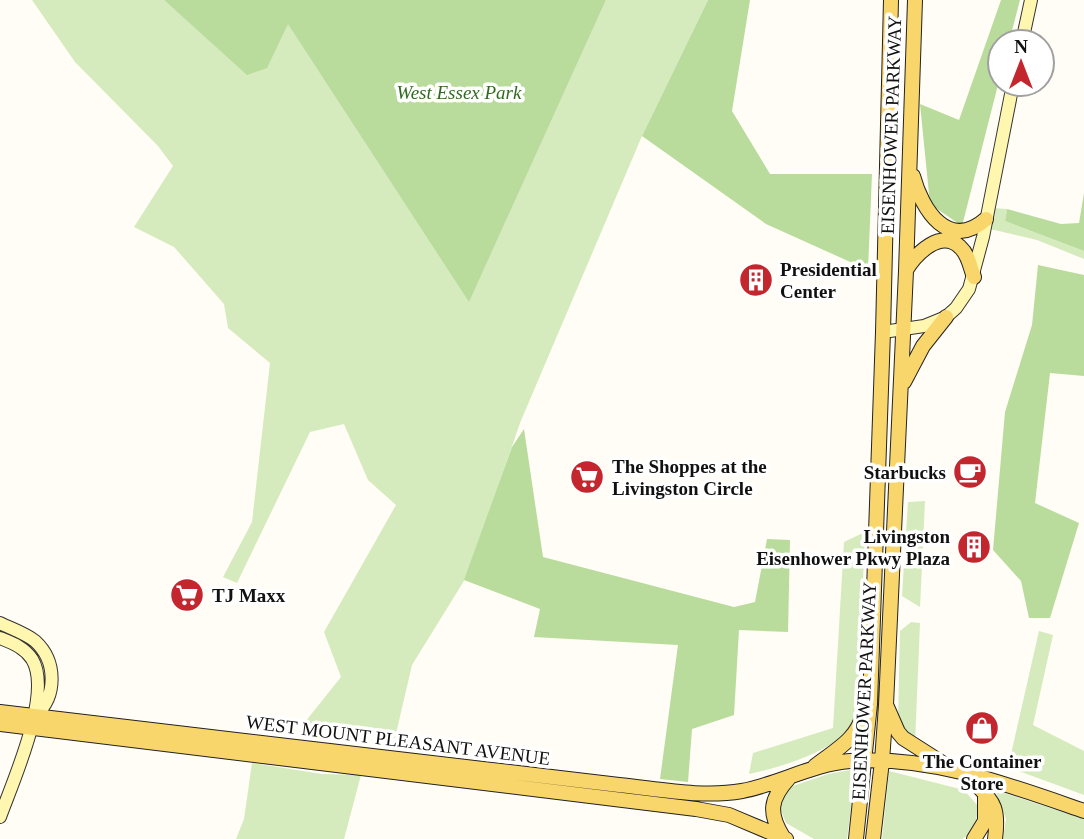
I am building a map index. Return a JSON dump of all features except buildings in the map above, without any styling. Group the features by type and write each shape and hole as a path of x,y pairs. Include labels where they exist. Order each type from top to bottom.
{"main road":[{"name":"EISENHOWER PARKWAY","path":"856,839 870,704 891,0"},
{"name":"EISENHOWER PARKWAY","path":"873,839 886,705 906,271 915,0"},
{"path":"909,163 918,194 926,211 935,220 949,228 963,231 971,230 986,219"},
{"path":"906,271 914,256 929,244 946,241 958,244 967,255 974,278"},
{"path":"900,393 911,365 946,317"},
{"path":"812,768 853,737 870,704"},
{"path":"886,705 903,738 951,769"},
{"name":"WEST MOUNT PLEASANT AVENUE","path":"0,710 30,719 696,809 729,815 785,838"},
{"name":"WEST MOUNT PLEASANT AVENUE","path":"0,724 30,719 688,792 728,793 747,790 812,768"},
{"path":"812,768 882,761 951,769 1084,811"},
{"path":"966,773 991,799 996,814 995,839"},
{"path":"785,838 775,824 773,801 789,776"},
{"path":"975,839 985,821 985,794"}],"street":[{"path":"1025,28 1031,0"},
{"path":"883,332 924,326 946,317 964,299 974,278 1010,98"},
{"path":"0,623 29,637 47,657 52,686 46,704 30,719"},
{"path":"0,638 19,646 32,660 36,667 38,686 0,817"}],"green space":[{"path":"32,0 164,0 248,74 194,0 601,0 469,301 606,0 708,0 642,136 520,423 467,576 412,665 395,738 301,727 341,677 324,632 396,505 368,480 344,424 310,432 237,583 223,577 252,522 270,363 228,328 224,304 174,247 134,227 173,166 158,146 75,62"},
{"name":"West Essex Park","path":"164,0 606,0 469,302 288,24 267,68 247,75"},
{"path":"708,0 750,0 732,111 770,174 872,174 868,270 766,224 642,136"},
{"path":"1001,0 1020,0 1013,28 991,28"},
{"path":"986,43 986,98 995,98 962,226 930,204 920,104 959,120"},
{"path":"1084,193 1084,251 1005,221 1007,209 1061,224 1079,223"},
{"path":"993,208 1007,209 1005,221 1084,251 1084,259 1037,240 990,229"},
{"path":"1038,265 1084,275 1084,376 1050,373 1035,503 1079,523 1050,618 1029,618 1021,581 993,550 1005,412 1032,325"},
{"path":"524,429 543,557 734,607 755,602 767,539 790,540 788,632 739,630 734,715 692,729 688,782 660,779 678,645 534,637 540,609 464,580 512,447"},
{"path":"925,501 920,607 902,596 908,502"},
{"path":"865,532 857,724 821,750 778,767 749,774 753,753 833,728 844,542"},
{"path":"911,622 920,623 915,743 898,718 900,631"},
{"path":"1039,631 1053,635 1033,725 1084,751 1084,795 1008,767"},
{"path":"252,763 322,774 361,775 344,839 236,839 244,819"},
{"path":"856,769 847,839 814,839 786,823 779,805 790,787 828,774"},
{"path":"889,771 964,790 978,806 975,831 962,839 882,839"},
{"path":"995,790 1084,819 1084,839 1003,839 1006,819"}],"place":[{"name":"Presidential Center","path":"756,280"},
{"name":"Starbucks","path":"970,472"},
{"name":"The Shoppes at the Livingston Circle","path":"587,477"},
{"name":"Livingston Eisenhower Pkwy Plaza","path":"974,547"},
{"name":"TJ Maxx","path":"187,595"},
{"name":"The Container Store","path":"982,728"}]}
